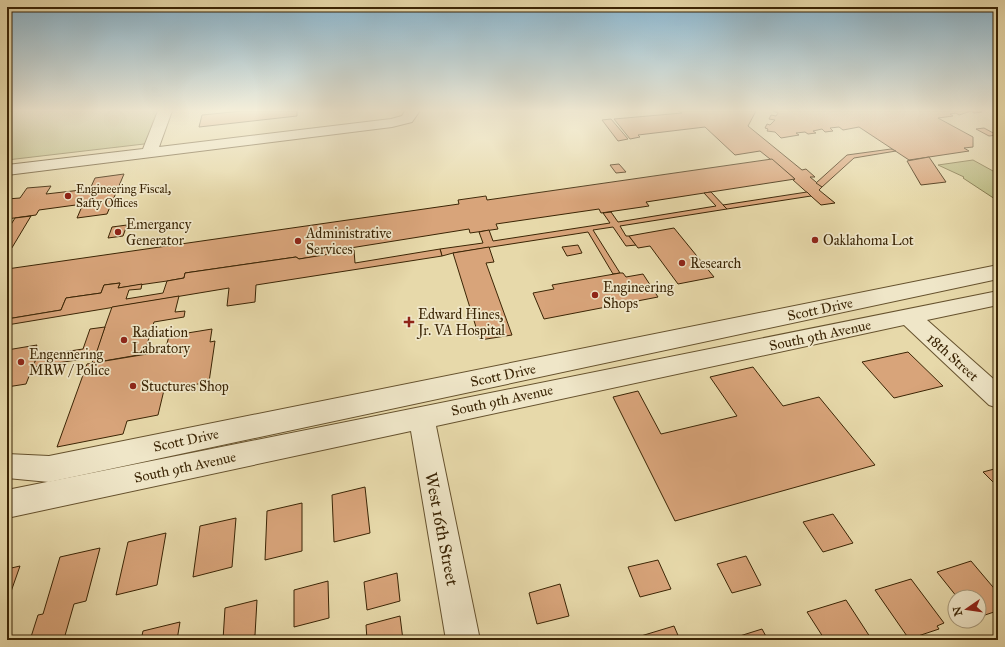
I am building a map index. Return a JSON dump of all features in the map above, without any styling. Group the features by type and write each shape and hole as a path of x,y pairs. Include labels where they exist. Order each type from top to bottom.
{"street":[{"path":"149,153 153,141"},
{"path":"7,170 245,141"},
{"name":"Scott Drive","path":"7,466 49,469 998,272"},
{"name":"South 9th Avenue","path":"7,504 998,298"},
{"name":"18th Street","path":"909,316 998,398"},
{"name":"West 16th Street","path":"421,417 463,640"}],"green space":[{"path":"7,141 147,141 144,144 7,160"},
{"path":"973,160 993,171 998,172 998,201 963,178 964,177 938,165"}],"building":[{"path":"720,141 767,141 802,170 806,169 815,177 810,177 822,187 819,190 835,203 821,205 793,180 795,179 760,151 735,155"},
{"path":"881,141 973,141 973,147 964,148 969,151 909,160"},
{"path":"891,149 896,151 854,158 822,187 816,183 847,155"},
{"path":"929,157 946,182 921,185 907,161"},
{"name":"Administrative Services","path":"772,159 795,179 646,202 649,206 601,213 599,209 496,224 498,229 470,233 469,229 344,249 344,252 299,259 296,257 185,273 184,278 167,281 118,288 120,283 104,285 101,293 66,298 61,310 7,319 7,269 459,204 458,200 486,196 487,200"},
{"path":"619,164 626,172 616,173 610,165"},
{"name":"Engineering Fiscal, Safty Offices","path":"124,174 107,214 77,218 83,204 39,210 36,215 7,219 7,199 20,198 27,188 51,186 46,194 90,189 95,178"},
{"path":"711,192 727,209 620,226 626,236 629,236 636,245 626,246 613,227 593,230 620,273 613,274 588,232 442,256 440,249 483,243 479,232 489,230 493,241 610,223 603,213 611,212 618,222 716,206 704,193"},
{"path":"807,192 811,196 727,209 723,205"},
{"path":"31,216 7,256 7,231 15,218"},
{"name":"Emergancy Generator","path":"127,225 123,236 108,238 112,227"},
{"name":"Research","path":"674,228 714,277 678,284 650,246 638,248 629,236"},
{"path":"578,245 582,253 567,256 562,247"},
{"path":"489,247 494,262 486,263 512,335 480,340 453,253"},
{"path":"440,249 442,256 256,285 255,302 227,306 229,288 7,325 7,319 61,310 66,298 101,293 104,285 120,283 118,288 142,284 141,289 129,290 126,299 163,293 167,281 184,278 185,273 296,257 299,259 354,250 355,263"},
{"name":"Engineering Shops","path":"623,273 626,277 643,274 658,297 544,319 533,293 554,289 552,285"},
{"name":"Radiation Labratory","path":"179,296 175,312 185,311 184,317 154,322 144,354 92,363 112,307"},
{"path":"105,327 95,357 33,367 37,356 83,349 90,329"},
{"name":"Stuctures Shop","path":"212,329 210,342 215,341 209,382 164,390 158,415 127,421 123,434 57,447 87,364 165,351 169,336"},
{"name":"Engennering MRW / Police","path":"37,345 31,358 37,356 26,384 7,387 7,350"},
{"path":"908,352 943,386 894,398 862,362"},
{"path":"753,367 783,406 819,397 875,465 675,521 613,397 638,391 661,434 737,416 710,377"},
{"path":"998,468 998,487 983,472"},
{"path":"365,487 370,533 334,542 332,495"},
{"path":"302,503 302,551 265,560 267,511"},
{"path":"833,514 853,543 823,552 803,522"},
{"path":"236,518 232,567 193,577 200,526"},
{"path":"166,533 157,585 116,595 128,542"},
{"path":"100,548 86,601 74,604 64,639 30,640 38,615 43,614 60,557"},
{"path":"746,556 761,585 732,593 717,564"},
{"path":"658,560 671,589 640,597 628,567"},
{"path":"971,561 998,593 998,605 993,607 997,611 987,614 987,589 951,589 937,572"},
{"path":"20,566 7,603 7,569"},
{"path":"397,573 400,601 367,610 364,582"},
{"path":"911,579 944,623 937,626 939,629 909,639 875,590"},
{"path":"328,581 329,618 294,627 294,590"},
{"path":"560,584 569,616 537,624 529,593"},
{"path":"257,600 255,635 238,640 223,640 225,608"},
{"path":"846,600 872,640 825,640 807,612"},
{"path":"400,616 403,640 367,640 366,625"},
{"path":"180,622 177,640 141,640 143,631"},
{"path":"674,626 680,640 631,639"},
{"path":"762,629 768,640 727,640"}],"place":[{"name":"Engineering Fiscal, Safty Offices","path":"68,196"},
{"name":"Emergancy Generator","path":"118,232"},
{"name":"Oaklahoma Lot","path":"815,240"},
{"name":"Administrative Services","path":"298,241"},
{"name":"Research","path":"682,263"},
{"name":"Engineering Shops","path":"595,295"},
{"name":"Edward Hines, Jr. VA Hospital","path":"409,322"},
{"name":"Radiation Labratory","path":"124,340"},
{"name":"Engennering MRW / Police","path":"21,362"},
{"name":"Stuctures Shop","path":"133,386"}]}
